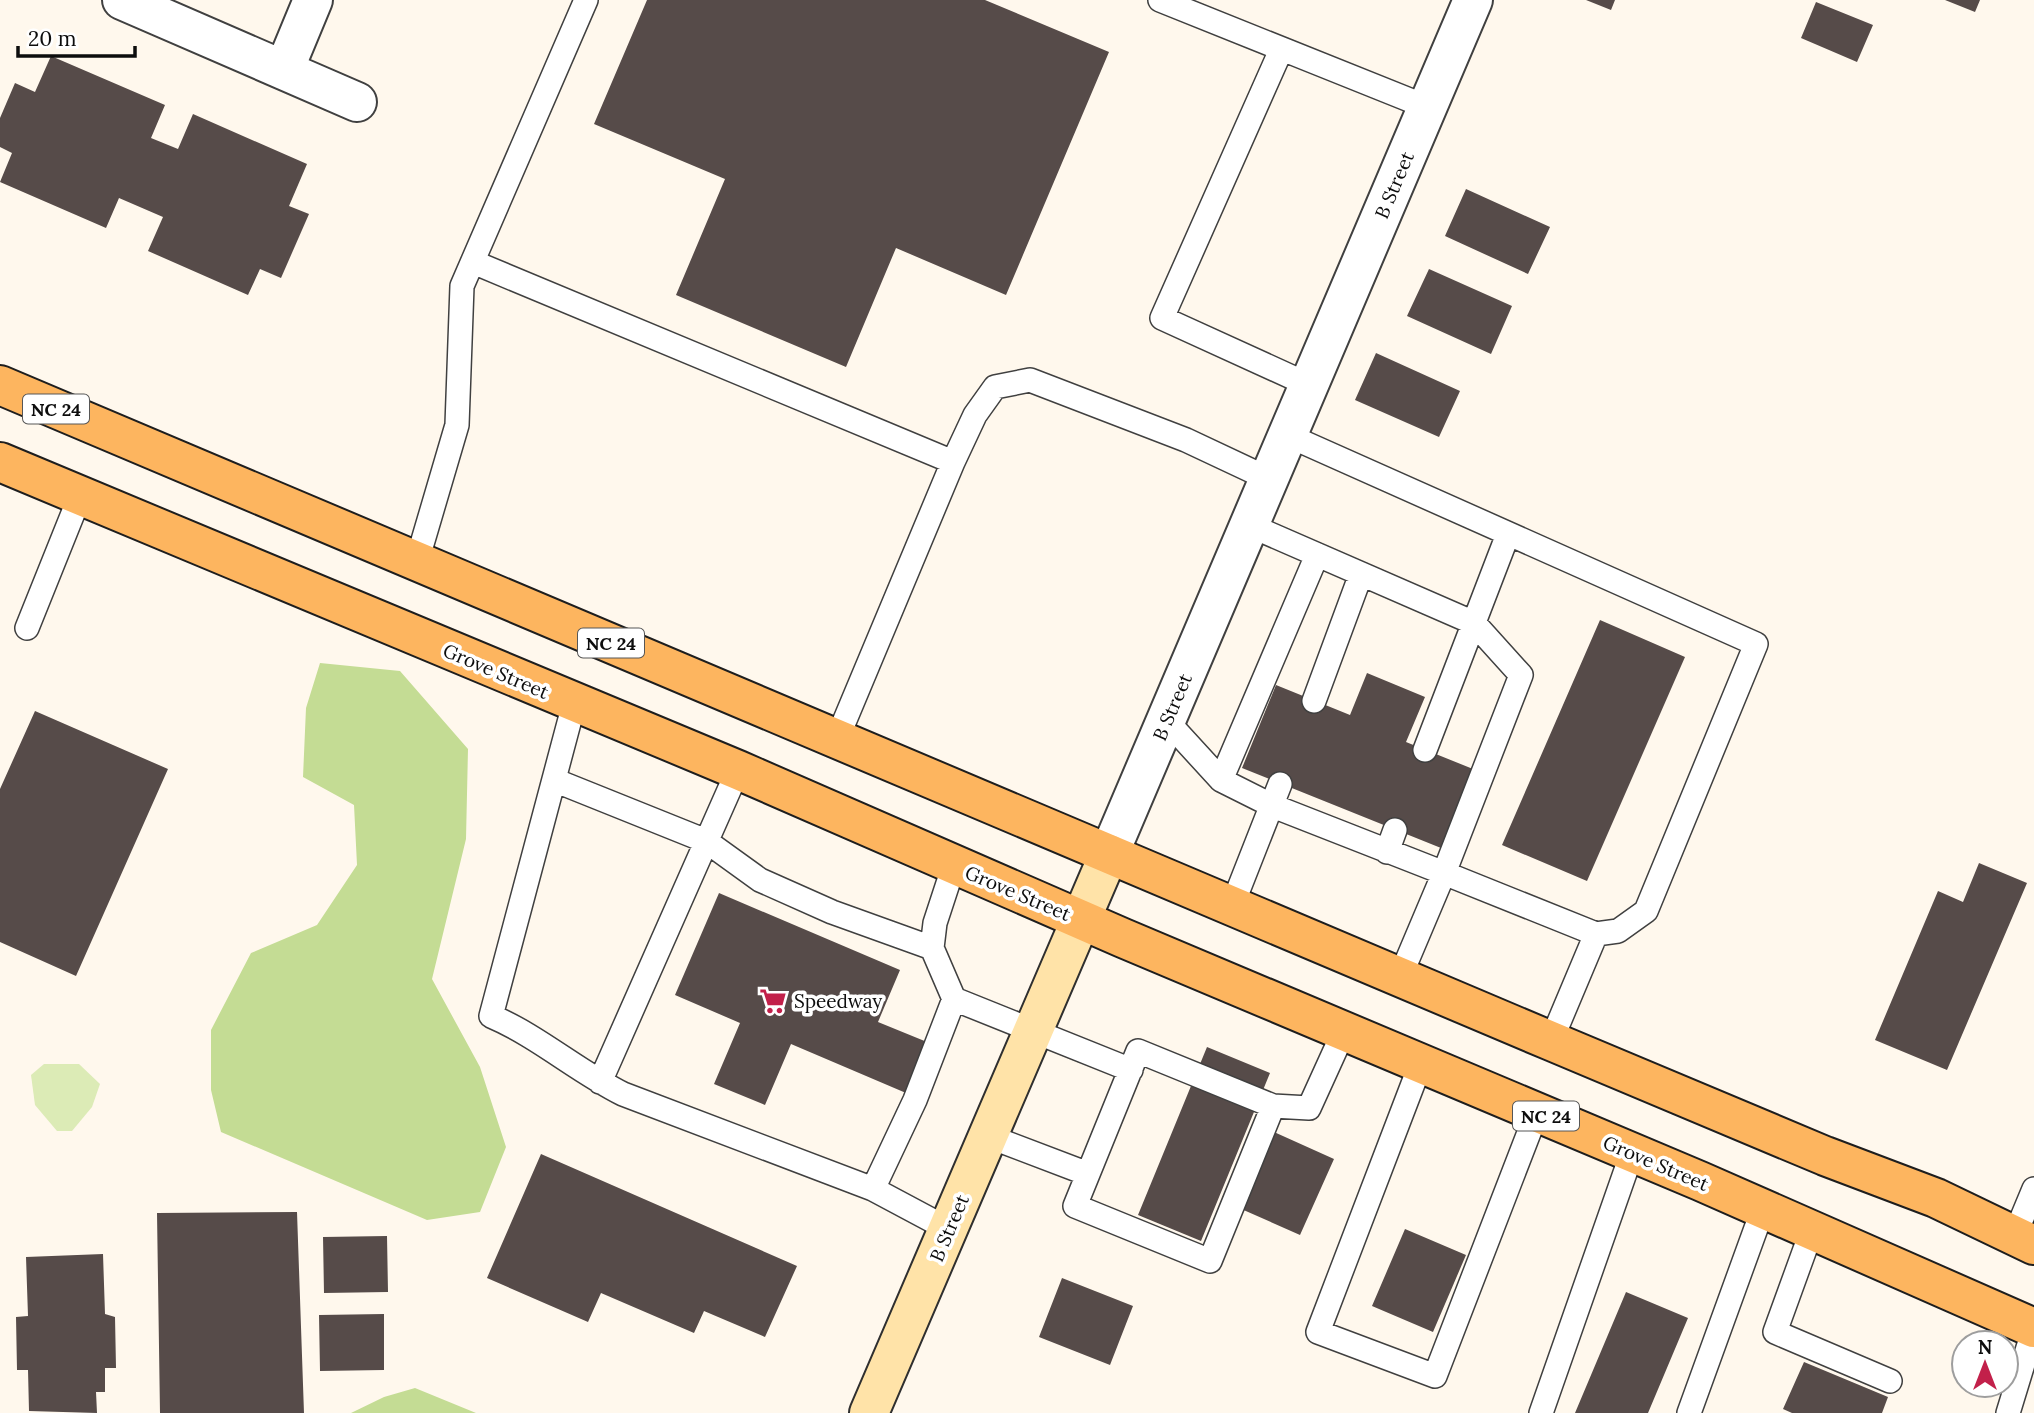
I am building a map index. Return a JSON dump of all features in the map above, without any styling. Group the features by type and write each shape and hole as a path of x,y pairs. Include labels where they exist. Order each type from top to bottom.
{"main road":[{"name":"NC 24","path":"0,385 1551,1041 1825,1156 1936,1198 2024,1241"},
{"name":"Grove Street","path":"0,462 738,770 954,865 1812,1230 2034,1328"},
{"name":"B Street","path":"869,1413 1109,854"}],"street":[{"path":"122,0 357,102"},
{"path":"284,70 313,0"},
{"name":"B Street","path":"1109,854 1473,0"}],"lane":[{"path":"417,561 457,425 462,286 586,0"},
{"path":"1160,0 1427,107"},
{"path":"1281,50 1161,318 1309,385"},
{"path":"473,262 953,462"},
{"path":"837,739 953,462 975,415 995,387 1030,380 1186,440 1269,479"},
{"path":"1167,721 1221,780 1273,806 1387,852 1596,934 1618,931 1646,911 1756,644 1287,435"},
{"path":"27,628 80,496"},
{"path":"1249,526 1474,623 1521,675 1444,873 1400,977"},
{"path":"1426,750 1508,534"},
{"path":"1221,780 1317,555"},
{"path":"1314,701 1362,574"},
{"path":"575,704 491,1016 520,1028 600,1083 724,1135 873,1189 948,1229"},
{"path":"600,1083 738,770"},
{"path":"554,780 706,841 760,880 832,912 932,948"},
{"path":"1232,906 1280,783"},
{"path":"1387,852 1395,830"},
{"path":"873,1189 915,1100 954,999 932,948 935,923 954,865"},
{"path":"1551,1041 1596,934"},
{"path":"954,999 1131,1070"},
{"path":"1273,1106 1210,1261 1075,1206 1138,1051 1273,1106 1309,1108 1344,1031"},
{"path":"1421,1063 1318,1332 1435,1376 1537,1112"},
{"path":"988,1136 1088,1174"},
{"path":"1541,1413 1632,1153"},
{"path":"2024,1241 2034,1189"},
{"path":"1689,1413 1763,1209"},
{"path":"1812,1230 1775,1332 1890,1381"},
{"path":"2008,1413 2034,1328"}],"green space":[{"path":"320,663 400,671 468,749 466,839 432,979 480,1067 506,1147 480,1212 427,1220 221,1132 211,1090 211,1030 251,953 317,925 357,865 354,805 303,777 306,708"},
{"path":"44,1064 79,1064 100,1084 92,1107 72,1131 57,1131 35,1105 31,1075"},
{"path":"415,1388 476,1413 351,1413 384,1397"}],"building":[{"path":"647,0 985,0 1109,52 1006,295 896,248 846,367 676,295 725,179 594,124"},
{"path":"1586,0 1615,0 1611,10"},
{"path":"1945,0 1980,0 1975,12"},
{"path":"1816,2 1873,25 1857,62 1801,38"},
{"path":"51,56 165,105 151,138 178,149 193,114 307,164 289,206 309,214 281,278 260,269 248,295 148,251 163,217 119,198 106,228 0,182 12,153 0,147 0,118 15,83 35,92"},
{"path":"1466,189 1550,227 1528,274 1445,236"},
{"path":"1429,269 1512,306 1491,354 1407,316"},
{"path":"1376,353 1460,391 1439,437 1355,400"},
{"path":"1600,620 1685,657 1587,881 1502,845"},
{"path":"1367,673 1425,697 1406,742 1473,769 1441,848 1242,768 1276,685 1350,715"},
{"path":"35,711 168,769 76,976 0,942 0,789"},
{"path":"1979,863 2027,883 1947,1070 1875,1040 1938,891 1963,902"},
{"path":"719,893 900,970 878,1022 927,1042 906,1093 791,1044 765,1105 714,1084 740,1023 675,995"},
{"path":"1207,1047 1270,1073 1201,1241 1138,1215"},
{"path":"1274,1132 1334,1159 1300,1235 1239,1208"},
{"path":"541,1154 797,1266 765,1337 704,1311 694,1333 601,1293 588,1322 487,1278"},
{"path":"297,1212 304,1413 160,1413 157,1213"},
{"path":"1405,1229 1466,1255 1433,1332 1372,1306"},
{"path":"387,1236 388,1292 324,1293 323,1237"},
{"path":"103,1254 105,1314 115,1317 116,1368 105,1368 105,1392 96,1392 97,1413 29,1411 28,1370 17,1370 16,1317 28,1316 26,1257"},
{"path":"1062,1278 1133,1306 1110,1365 1039,1337"},
{"path":"1626,1292 1688,1318 1648,1413 1575,1413"},
{"path":"384,1314 384,1370 320,1371 319,1315"},
{"path":"1804,1362 1888,1397 1882,1413 1792,1413 1783,1409"}],"place":[{"name":"Speedway","path":"773,1001"}]}
